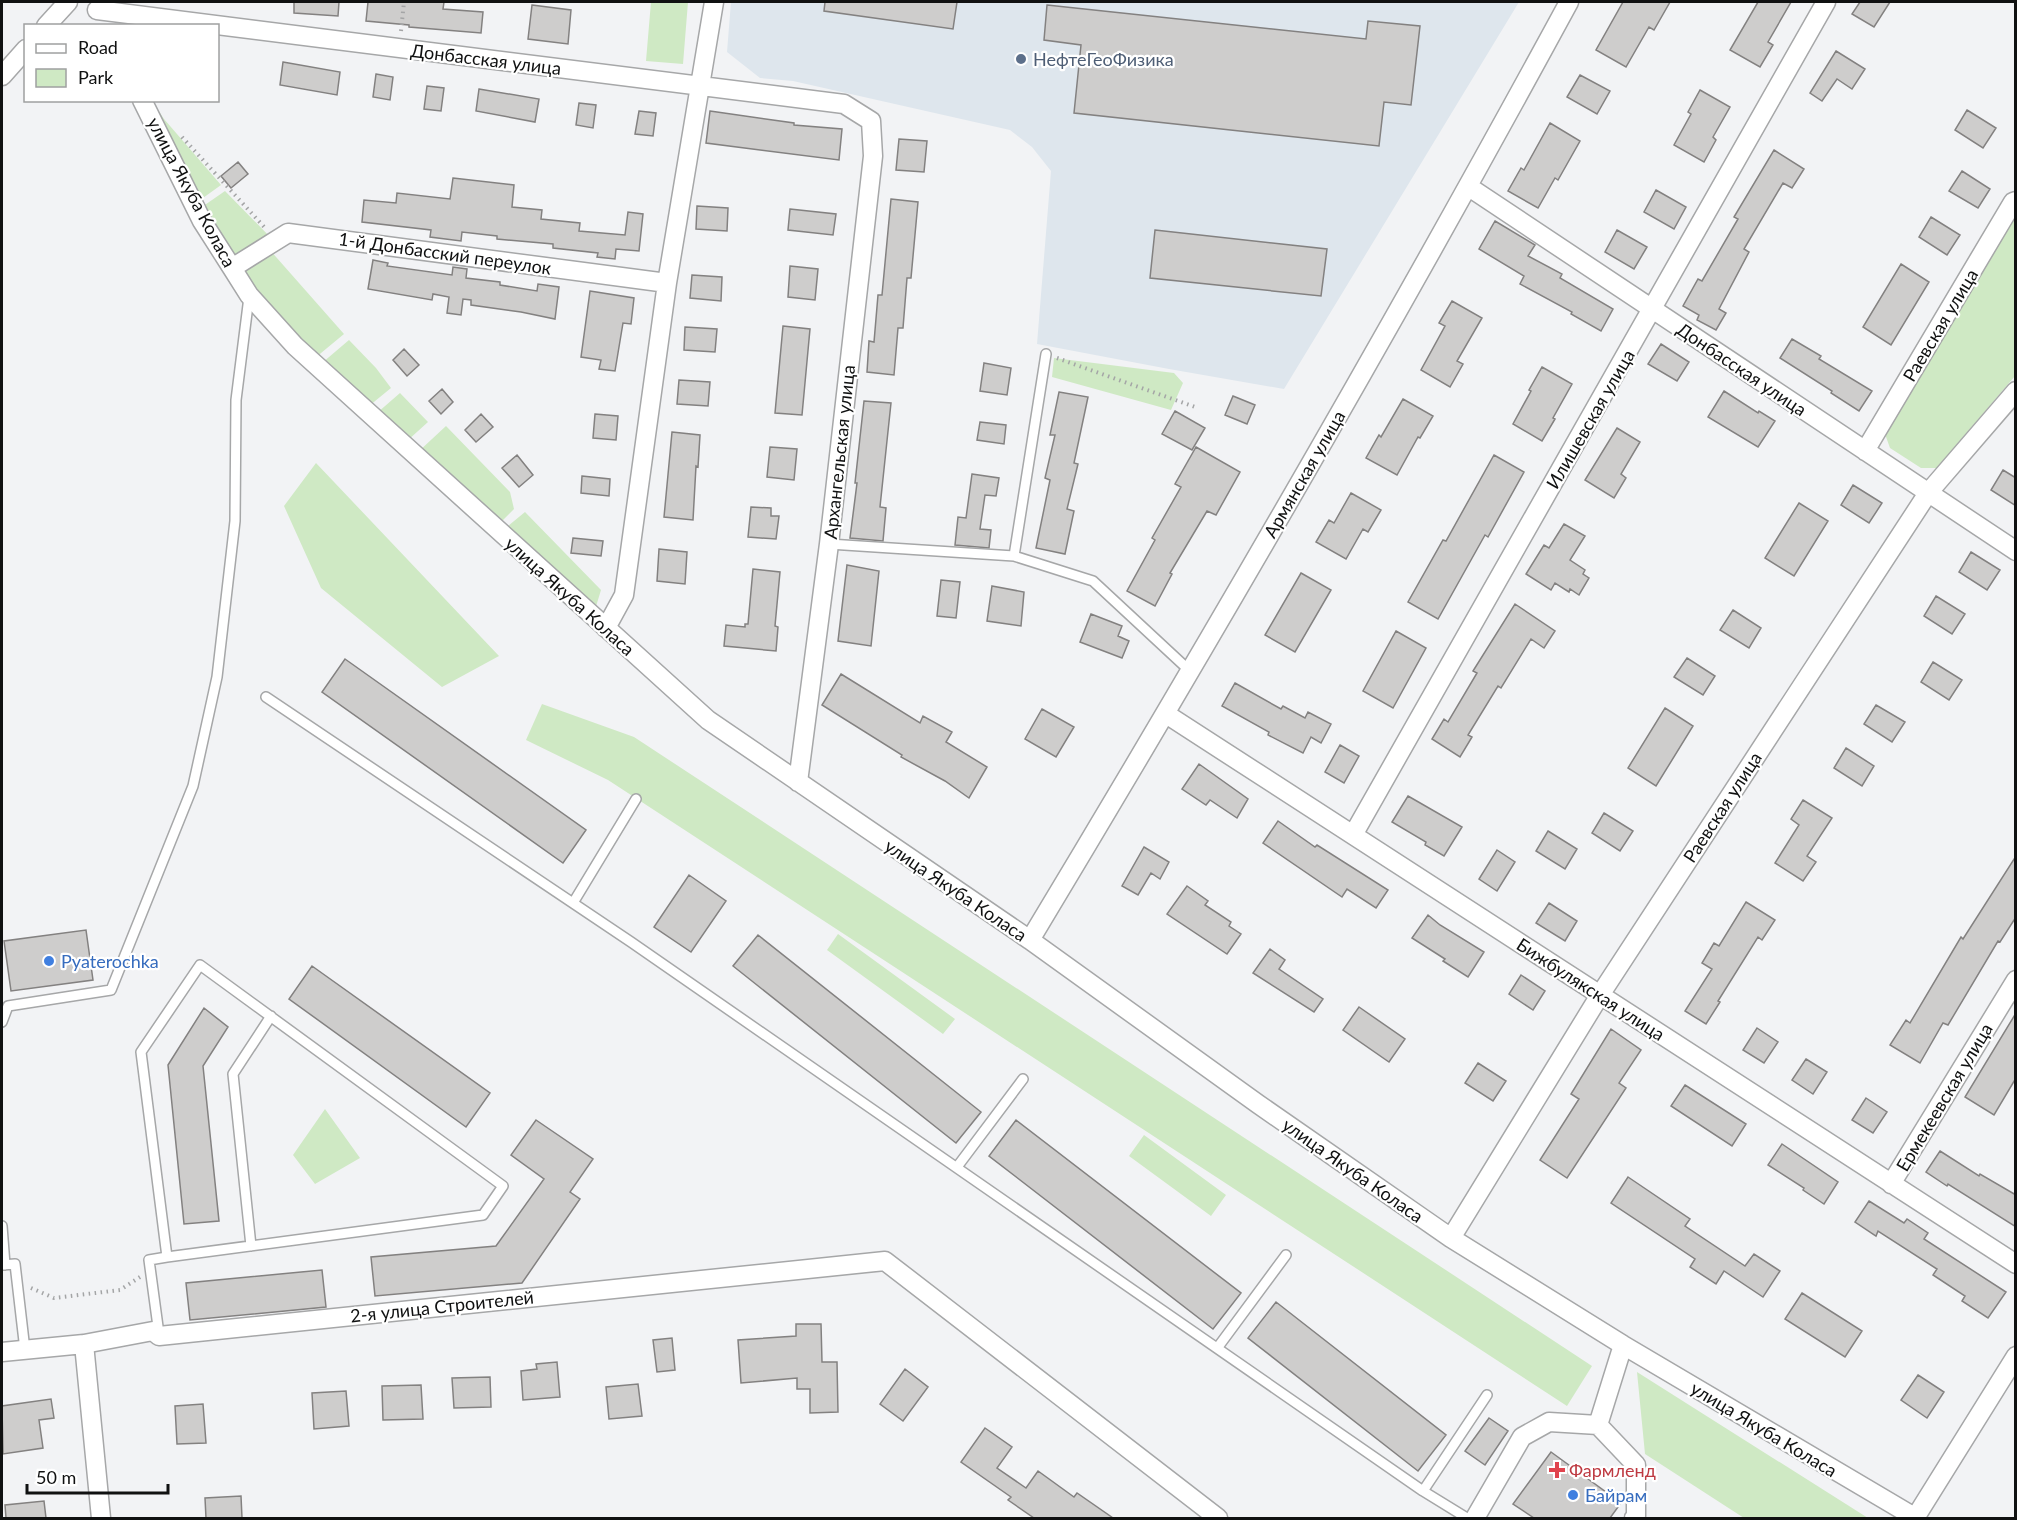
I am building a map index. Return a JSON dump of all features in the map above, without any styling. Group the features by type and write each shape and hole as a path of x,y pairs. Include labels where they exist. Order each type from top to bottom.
{"street":[{"path":"48,24 68,2"},
{"path":"606,628 624,595 667,283 714,2"},
{"name":"Армянская улица","path":"1030,940 1191,672 1469,187 1569,2"},
{"name":"Илишевская улица","path":"1353,835 1826,2"},
{"name":"Донбасская улица","path":"98,12 196,24"},
{"name":"Донбасская улица","path":"219,27 700,84 844,104 872,120"},
{"path":"2,76 24,51"},
{"name":"улица Якуба Коласа","path":"143,102 202,221 249,295 308,358 708,720 1030,940 1248,1097 1451,1238 1623,1345 1915,1518"},
{"name":"Архангельская улица","path":"798,782 829,544 873,156 872,120"},
{"name":"Донбасская улица","path":"1469,187 2016,551"},
{"name":"Раевская улица","path":"1865,451 2013,202 2016,201"},
{"path":"232,268 288,232"},
{"name":"1-й Донбасский переулок","path":"288,232 667,283"},
{"name":"Раевская улица","path":"1451,1238 1599,995 1928,493 2016,391"},
{"name":"Бижбулякская улица","path":"1166,714 2016,1264"},
{"name":"Ермекеевская улица","path":"1891,1184 2016,980"},
{"name":"2-я улица Строителей","path":"2,1352 84,1344 153,1331 159,1336 885,1261 1218,1518"},
{"path":"84,1344 101,1518"},
{"path":"1598,1425 1623,1345"},
{"path":"1915,1518 2016,1356"},
{"path":"1475,1518 1522,1437 1549,1422 1598,1425 1636,1465 1636,1516 1634,1518"}],"lane":[{"path":"2,1022 8,1006 111,990 193,786 217,676 234,532 236,400 249,295"},
{"path":"1014,556 1046,354"},
{"path":"829,544 1014,556 1093,581 1191,672"},
{"path":"266,697 573,903 1423,1491 1467,1518"},
{"path":"573,903 636,799"},
{"path":"159,1336 149,1260 483,1215 503,1186 200,965 141,1052 167,1257"},
{"path":"251,1246 233,1074 271,1016"},
{"path":"957,1167 1023,1079"},
{"path":"2,1226 3,1265 15,1264 25,1350"},
{"path":"1218,1347 1286,1255"},
{"path":"1423,1491 1487,1395"}],"path":[{"path":"400,49 404,2"},
{"path":"181,135 235,197 272,234 288,232"},
{"path":"1046,354 1198,408"},
{"path":"17,1281 54,1298 120,1290 151,1270"}],"shaded area":[{"path":"731,2 1519,2 1284,389 1037,344 1051,171 1032,147 1010,130 793,81 760,78 727,52"}],"green space":[{"path":"651,2 688,2 683,64 646,61"},
{"path":"145,102 153,102 164,119 221,185 196,203"},
{"path":"225,191 273,240 235,265 199,209"},
{"path":"2015,216 2015,376 1937,468 1921,468 1890,448 1885,434"},
{"path":"269,249 344,334 315,358 237,269"},
{"path":"349,340 376,368 391,388 369,406 322,363"},
{"path":"1054,358 1174,373 1183,383 1171,410 1052,377"},
{"path":"400,393 428,422 407,441 377,413"},
{"path":"446,426 510,492 514,509 497,526 418,452"},
{"path":"316,463 499,656 442,687 321,588 284,506"},
{"path":"525,512 601,590 594,613 502,531"},
{"path":"542,704 634,737 1592,1366 1567,1406 608,780 526,740"},
{"path":"838,934 955,1019 943,1034 827,950"},
{"path":"325,1109 360,1158 315,1184 293,1155"},
{"path":"1144,1135 1226,1195 1211,1216 1129,1156"},
{"path":"1637,1372 1868,1518 1744,1518 1645,1454"}],"building":[{"path":"294,2 339,2 338,16 294,13"},
{"path":"368,2 444,2 443,9 483,12 481,33 366,21"},
{"path":"825,2 957,2 953,29 824,11"},
{"path":"1623,2 1670,2 1654,30 1649,27 1626,67 1596,50"},
{"path":"1758,2 1791,2 1768,42 1773,45 1760,67 1730,50"},
{"path":"1860,2 1890,2 1874,27 1852,14"},
{"path":"532,5 571,10 568,44 528,39"},
{"path":"1047,5 1366,39 1368,21 1420,26 1411,105 1384,102 1379,146 1074,113 1081,45 1044,40"},
{"path":"1836,51 1865,69 1852,89 1837,79 1822,101 1810,93"},
{"path":"283,62 340,72 337,95 280,85"},
{"path":"376,74 393,77 390,100 373,97"},
{"path":"1580,75 1610,91 1597,114 1567,97"},
{"path":"427,86 444,88 441,111 424,109"},
{"path":"479,89 539,99 535,122 476,111"},
{"path":"1700,90 1730,107 1713,137 1716,140 1704,162 1674,145 1691,114 1688,112"},
{"path":"579,103 596,105 593,128 576,125"},
{"path":"1967,110 1996,128 1983,148 1955,130"},
{"path":"639,111 656,113 653,136 635,134"},
{"path":"710,111 794,123 794,125 842,129 839,160 706,143"},
{"path":"1550,123 1580,141 1558,180 1555,178 1538,208 1508,191 1521,168 1524,170"},
{"path":"899,139 927,141 924,172 896,170"},
{"path":"1774,150 1804,169 1792,188 1783,183 1744,249 1749,252 1719,309 1726,313 1716,330 1697,320 1699,315 1683,306 1698,279 1702,281 1738,219 1734,217"},
{"path":"238,162 248,174 231,188 221,176"},
{"path":"1962,171 1990,189 1978,208 1949,191"},
{"path":"453,178 514,185 512,207 542,210 541,219 580,223 579,231 625,235 628,212 643,214 639,251 616,249 615,259 597,257 598,253 553,248 553,244 497,239 497,236 462,232 461,241 430,237 431,230 362,222 364,200 396,203 397,193 450,199"},
{"path":"1656,190 1686,207 1674,229 1644,212"},
{"path":"891,199 918,202 911,278 907,278 903,328 898,328 894,375 867,372 869,341 874,342 878,295 882,295"},
{"path":"697,206 728,208 727,231 696,229"},
{"path":"790,209 836,214 833,235 788,230"},
{"path":"1931,217 1960,235 1947,255 1919,237"},
{"path":"1495,221 1535,245 1528,256 1562,274 1560,278 1613,309 1601,331 1571,314 1572,312 1520,284 1524,276 1479,249"},
{"path":"1155,230 1327,249 1321,296 1150,278"},
{"path":"1617,230 1647,247 1634,269 1605,252"},
{"path":"373,260 388,263 387,266 452,275 453,267 467,269 466,278 500,282 500,285 537,291 538,284 559,287 555,319 471,305 471,300 463,299 461,315 447,313 449,297 433,294 432,300 368,289"},
{"path":"1901,264 1929,282 1891,345 1863,327"},
{"path":"790,266 818,269 815,300 788,297"},
{"path":"692,275 722,277 721,301 690,298"},
{"path":"590,291 634,298 631,324 623,323 615,371 599,369 601,360 581,357"},
{"path":"1452,301 1482,318 1457,361 1463,364 1450,387 1421,370 1445,326 1439,323"},
{"path":"783,326 810,329 802,415 775,413"},
{"path":"685,327 717,329 715,352 684,350"},
{"path":"1792,339 1821,356 1819,359 1872,391 1859,411 1780,358"},
{"path":"1661,344 1689,362 1677,381 1648,364"},
{"path":"404,349 419,365 407,376 393,360"},
{"path":"984,363 1011,368 1007,395 980,391"},
{"path":"1542,367 1572,384 1542,441 1513,424"},
{"path":"679,380 710,382 708,406 677,404"},
{"path":"442,389 453,402 441,414 429,401"},
{"path":"1724,391 1775,421 1758,447 1708,417"},
{"path":"1059,392 1088,397 1074,463 1078,464 1067,509 1074,511 1065,554 1036,548 1050,480 1045,478 1055,435 1050,435"},
{"path":"1233,396 1255,405 1247,424 1225,415"},
{"path":"1403,399 1433,416 1420,438 1418,437 1397,475 1366,458"},
{"path":"864,401 891,403 880,507 886,508 883,541 850,538"},
{"path":"1175,411 1205,428 1192,450 1162,434"},
{"path":"481,414 493,427 476,442 465,430"},
{"path":"595,414 618,416 616,440 593,438"},
{"path":"980,422 1006,425 1004,444 977,440"},
{"path":"1617,428 1640,442 1621,474 1626,478 1614,498 1585,480"},
{"path":"672,432 700,435 693,520 664,517"},
{"path":"770,447 797,449 794,480 767,477"},
{"path":"1196,447 1240,472 1216,515 1207,511 1170,573 1172,574 1155,606 1127,591 1155,540 1152,538 1181,487 1175,484"},
{"path":"517,455 533,475 519,487 502,468"},
{"path":"1494,455 1524,472 1488,537 1485,535 1438,619 1408,602 1443,540 1446,541"},
{"path":"2003,470 2016,478 2016,506 1991,490"},
{"path":"972,474 999,478 996,496 985,495 980,529 991,530 989,548 955,545 958,517 966,518"},
{"path":"582,476 610,479 609,496 581,493"},
{"path":"1853,485 1882,503 1869,523 1841,505"},
{"path":"1351,493 1381,510 1368,532 1363,529 1346,559 1316,542 1329,520 1334,523"},
{"path":"1799,503 1828,521 1794,576 1765,558"},
{"path":"751,507 771,508 771,516 779,516 776,539 748,537"},
{"path":"1564,524 1585,536 1570,560 1585,570 1583,574 1589,578 1579,595 1555,583 1551,590 1526,574 1544,545 1549,548"},
{"path":"573,538 603,541 601,556 571,553"},
{"path":"659,549 687,552 685,584 657,581"},
{"path":"1971,552 2000,570 1987,590 1959,572"},
{"path":"847,565 879,571 871,646 838,641"},
{"path":"753,569 780,572 775,626 778,627 776,651 724,646 726,625 745,627 745,624 748,624"},
{"path":"1301,573 1331,590 1295,652 1265,635"},
{"path":"941,580 960,582 956,618 937,616"},
{"path":"992,586 1024,592 1021,626 987,621"},
{"path":"1936,596 1965,614 1952,634 1924,616"},
{"path":"1515,604 1555,631 1544,648 1531,639 1501,688 1498,686 1468,735 1472,737 1460,757 1432,739 1444,719 1448,722 1477,673 1473,671"},
{"path":"1733,610 1761,628 1749,648 1720,630"},
{"path":"1091,614 1122,626 1118,636 1129,641 1122,658 1080,642"},
{"path":"1396,631 1426,648 1393,708 1363,691"},
{"path":"1687,658 1715,676 1703,695 1674,677"},
{"path":"345,659 586,830 563,863 322,692"},
{"path":"1933,662 1962,680 1949,700 1921,682"},
{"path":"841,674 920,723 923,716 952,732 946,742 987,767 969,798 822,705"},
{"path":"1235,683 1281,709 1283,706 1305,718 1308,712 1331,724 1321,743 1311,737 1303,753 1268,735 1269,732 1222,706"},
{"path":"1876,705 1905,722 1892,742 1864,724"},
{"path":"1665,708 1693,726 1656,786 1628,768"},
{"path":"1042,709 1074,727 1056,757 1025,739"},
{"path":"1340,745 1359,756 1344,783 1325,772"},
{"path":"1846,748 1874,766 1862,786 1834,768"},
{"path":"1199,764 1248,799 1237,818 1210,800 1206,805 1182,789"},
{"path":"1408,796 1462,827 1444,856 1425,845 1426,842 1392,822"},
{"path":"1803,800 1832,818 1807,856 1816,862 1803,881 1775,863 1799,825 1791,819"},
{"path":"1604,813 1633,831 1620,851 1592,833"},
{"path":"1278,821 1315,847 1317,845 1388,890 1376,908 1347,889 1342,897 1263,843"},
{"path":"1548,831 1577,849 1565,869 1536,851"},
{"path":"1144,847 1169,862 1160,879 1151,873 1138,895 1122,886"},
{"path":"1497,850 1515,862 1497,891 1479,879"},
{"path":"2016,856 2016,917 2000,942 1998,941 1948,1025 1943,1023 1920,1063 1890,1045 1906,1020 1910,1023 1961,937 1963,939"},
{"path":"689,875 726,901 691,952 654,927"},
{"path":"1187,886 1208,901 1205,905 1231,922 1229,926 1241,934 1227,954 1167,914"},
{"path":"1746,902 1775,920 1762,940 1758,937 1706,1024 1685,1011 1712,969 1702,963 1714,943 1719,946"},
{"path":"1549,903 1577,921 1565,941 1536,923"},
{"path":"1428,915 1484,952 1468,977 1412,938"},
{"name":"Pyaterochka","path":"86,930 93,980 11,991 4,941"},
{"path":"758,935 981,1112 956,1143 733,966"},
{"path":"1270,949 1285,960 1279,969 1323,999 1314,1012 1253,973"},
{"path":"312,966 490,1093 466,1127 289,999"},
{"path":"1521,975 1545,991 1533,1010 1509,994"},
{"path":"1359,1007 1405,1039 1389,1062 1343,1030"},
{"path":"204,1008 228,1027 203,1066 219,1221 184,1224 168,1065"},
{"path":"2016,1013 2016,1078 1994,1115 1965,1097"},
{"path":"1757,1028 1778,1042 1764,1063 1743,1050"},
{"path":"1611,1029 1641,1050 1619,1083 1626,1088 1567,1178 1540,1160 1579,1099 1571,1094"},
{"path":"1806,1059 1827,1072 1813,1094 1792,1080"},
{"path":"1478,1063 1506,1081 1493,1101 1465,1083"},
{"path":"1685,1085 1746,1124 1732,1146 1671,1106"},
{"path":"1866,1098 1887,1112 1873,1133 1852,1120"},
{"path":"536,1120 593,1159 570,1192 580,1199 522,1283 375,1296 371,1257 496,1246 544,1179 511,1155"},
{"path":"1016,1120 1241,1293 1213,1329 989,1156"},
{"path":"1782,1144 1838,1182 1824,1204 1768,1165"},
{"path":"1940,1151 1979,1176 1980,1174 2016,1195 2016,1227 1926,1172"},
{"path":"1628,1177 1690,1219 1685,1226 1745,1266 1754,1254 1780,1271 1763,1297 1724,1271 1716,1284 1690,1267 1695,1259 1611,1203"},
{"path":"1869,1201 1904,1223 1907,1219 1928,1233 1924,1239 2006,1292 1988,1318 1962,1301 1965,1296 1933,1275 1937,1269 1878,1231 1876,1236 1855,1222"},
{"path":"322,1270 326,1307 190,1320 186,1283"},
{"path":"1802,1293 1862,1331 1845,1357 1785,1319"},
{"path":"1276,1302 1446,1435 1418,1471 1248,1338"},
{"path":"796,1324 821,1324 822,1362 837,1362 838,1412 810,1413 810,1389 797,1389 797,1378 741,1383 738,1340 796,1336"},
{"path":"672,1338 675,1370 657,1372 653,1340"},
{"path":"557,1362 560,1397 523,1400 521,1371 537,1369 536,1364"},
{"path":"905,1369 928,1387 903,1421 880,1404"},
{"path":"1918,1375 1944,1392 1927,1418 1901,1400"},
{"path":"490,1377 491,1407 454,1408 452,1378"},
{"path":"638,1384 642,1416 609,1419 606,1387"},
{"path":"421,1385 423,1419 383,1420 382,1386"},
{"path":"346,1391 349,1426 314,1429 312,1393"},
{"path":"51,1399 54,1418 39,1420 43,1448 3,1454 2,1406"},
{"path":"203,1404 206,1443 177,1444 175,1406"},
{"path":"1489,1418 1508,1431 1485,1465 1465,1451"},
{"path":"985,1428 1012,1447 997,1468 1026,1488 1038,1471 1074,1497 1077,1493 1113,1518 1034,1518 1008,1500 1011,1497 961,1462"},
{"path":"1551,1452 1621,1503 1610,1518 1534,1518 1513,1504"},
{"path":"241,1496 242,1518 206,1518 205,1498"},
{"path":"44,1501 46,1518 6,1518 5,1505"}],"place":[{"name":"НефтеГеоФизика","path":"1021,59"},
{"name":"Pyaterochka","path":"49,961"},
{"name":"Фармленд","path":"1557,1470"},
{"name":"Байрам","path":"1573,1495"}]}
